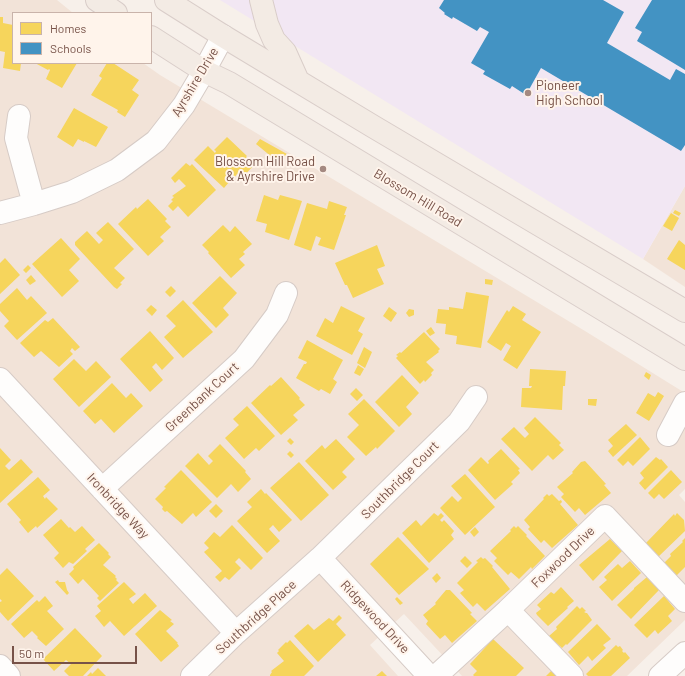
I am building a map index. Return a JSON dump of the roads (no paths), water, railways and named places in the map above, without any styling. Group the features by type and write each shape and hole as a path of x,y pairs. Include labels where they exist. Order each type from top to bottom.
{"main road":[{"path":"97,0 115,12"},
{"path":"166,0 298,82 685,311"},
{"path":"261,0 266,24 274,40 285,52 298,82"},
{"name":"Blossom Hill Road","path":"152,38 204,71 229,83 685,359"}],"street":[{"name":"Ayrshire Drive","path":"0,213 72,192 117,170 156,141 184,105 223,36"},
{"path":"19,116 16,138 34,204"},
{"name":"Greenbank Court","path":"102,489 244,359 277,316 286,293"},
{"name":"Ironbridge Way","path":"0,379 236,633"},
{"name":"Southbridge Court","path":"320,558 459,422 476,397"},
{"path":"668,435 685,403"},
{"name":"Foxwood Drive","path":"436,676 508,610 605,516 685,601"},
{"name":"Southbridge Place","path":"192,676 236,633 320,558"},
{"name":"Ridgewood Drive","path":"320,558 429,676"},
{"path":"508,610 572,676"},
{"path":"660,676 685,653"},
{"path":"0,666 9,676"}],"place":[{"name":"Pioneer High School","path":"528,93"},
{"name":"Blossom Hill Road & Ayrshire Drive","path":"323,169"}]}
